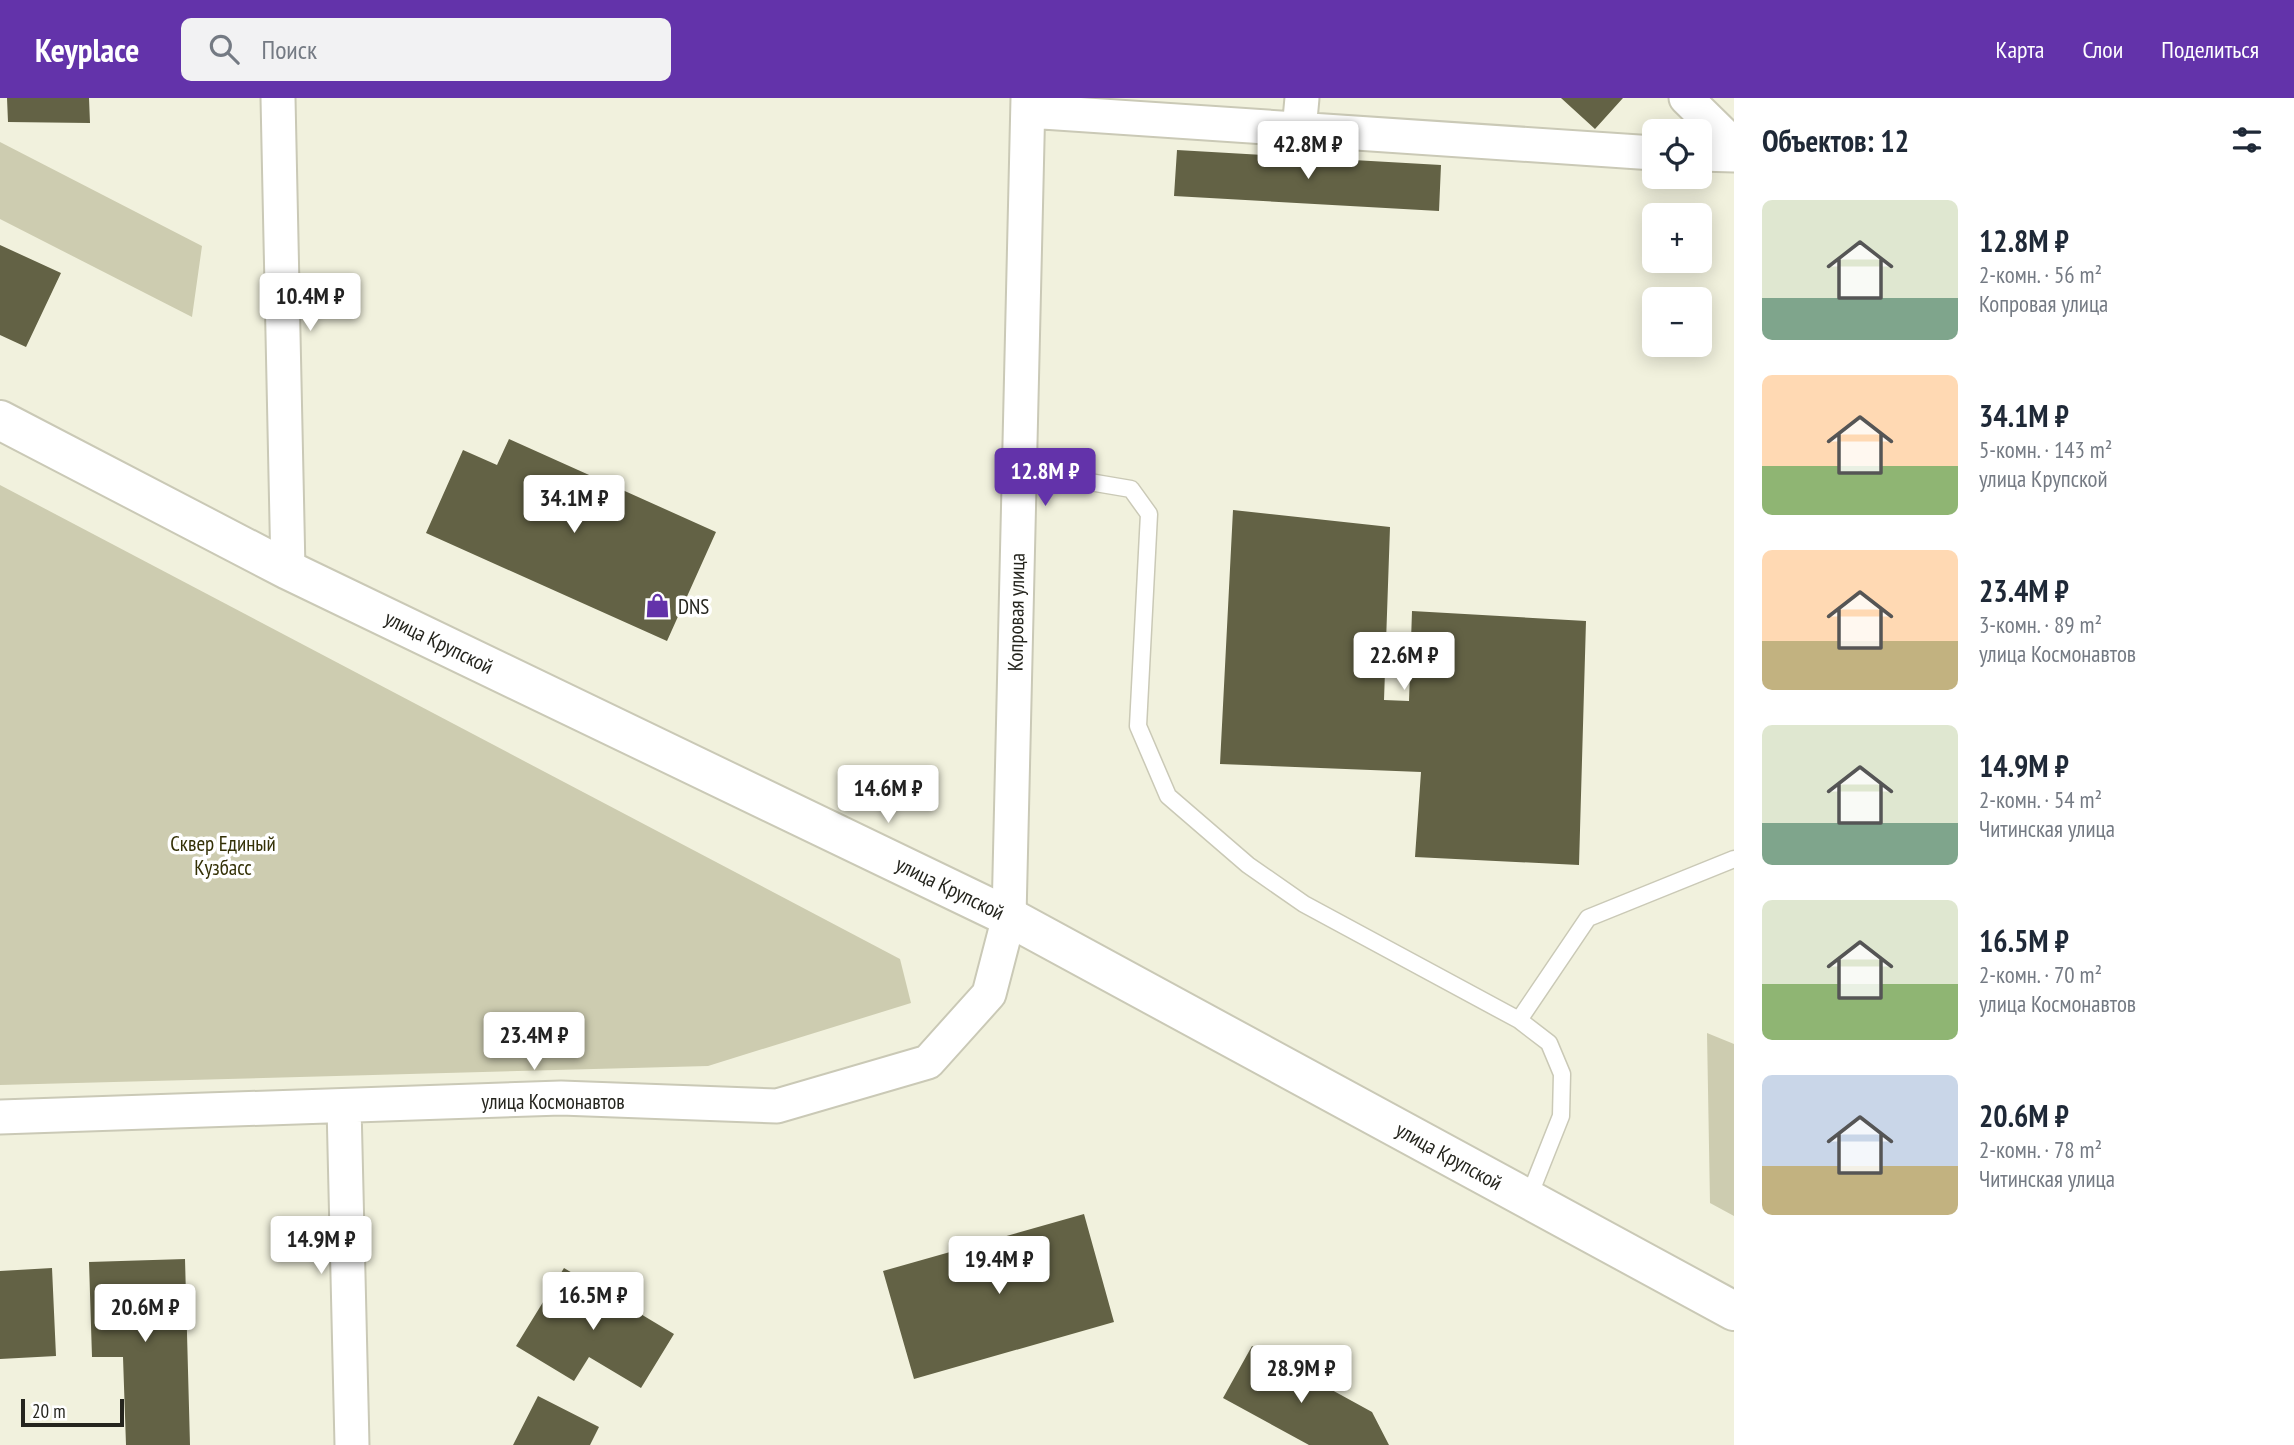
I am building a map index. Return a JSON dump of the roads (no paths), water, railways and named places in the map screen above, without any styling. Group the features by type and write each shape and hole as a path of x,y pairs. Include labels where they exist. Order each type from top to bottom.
{"street":[{"path":"278,98 288,570"},
{"path":"1686,98 1734,145"},
{"path":"1028,104 1300,114 1642,152"},
{"name":"Копровая улица","path":"1009,916 1028,104"},
{"path":"1712,154 1734,155"},
{"name":"улица Крупской","path":"0,419 288,570 1009,916 1734,1311"},
{"name":"улица Космонавтов","path":"0,1117 561,1098 777,1106 928,1062 989,994 1009,916"},
{"path":"344,1106 352,1445"}],"lane":[{"path":"1019,470 1131,489 1149,514 1138,726 1168,796 1248,865 1304,904 1519,1020 1549,1044 1562,1074 1561,1116 1528,1199"},
{"path":"1519,1020 1588,918 1734,859"}],"place":[{"name":"DNS","path":"658,606"}],"park label":[{"name":"Сквер Единый Кузбасс","path":"223,855"}]}
